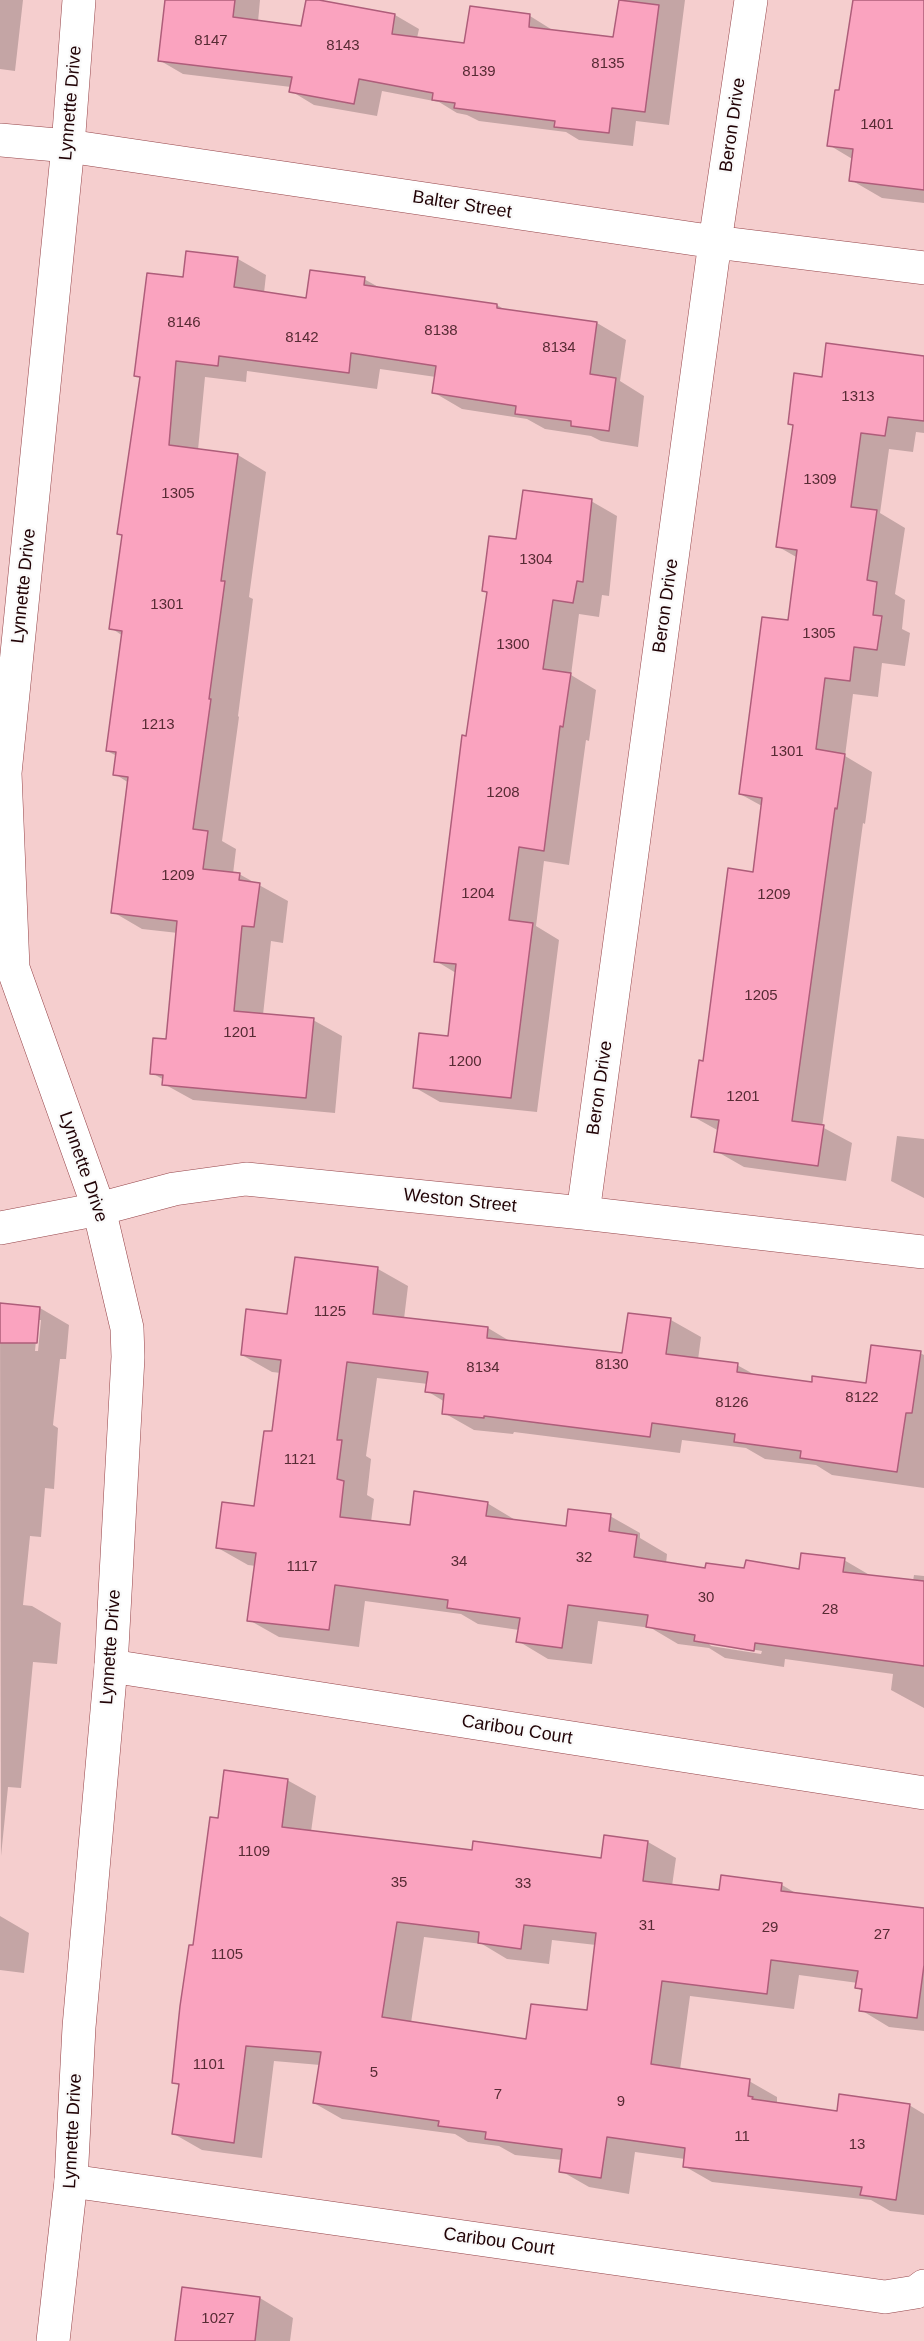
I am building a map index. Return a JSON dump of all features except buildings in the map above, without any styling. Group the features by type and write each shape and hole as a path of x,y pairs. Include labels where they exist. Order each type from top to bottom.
{"street":[{"name":"Lynnette Drive","path":"53,2341 71,2181 79,2027 111,1666 128,1357 127,1328 99,1209 13,968 5,772 68,146 79,0"},
{"name":"Beron Drive","path":"583,1213 715,242 751,0"},
{"name":"Balter Street","path":"0,140 68,146 715,242 924,268"},
{"name":"Weston Street","path":"0,1228 99,1209 174,1189 246,1179 583,1213 924,1252"},
{"name":"Caribou Court","path":"111,1666 924,1793"},
{"name":"Caribou Court","path":"71,2181 885,2297 916,2292 924,2286"}]}
